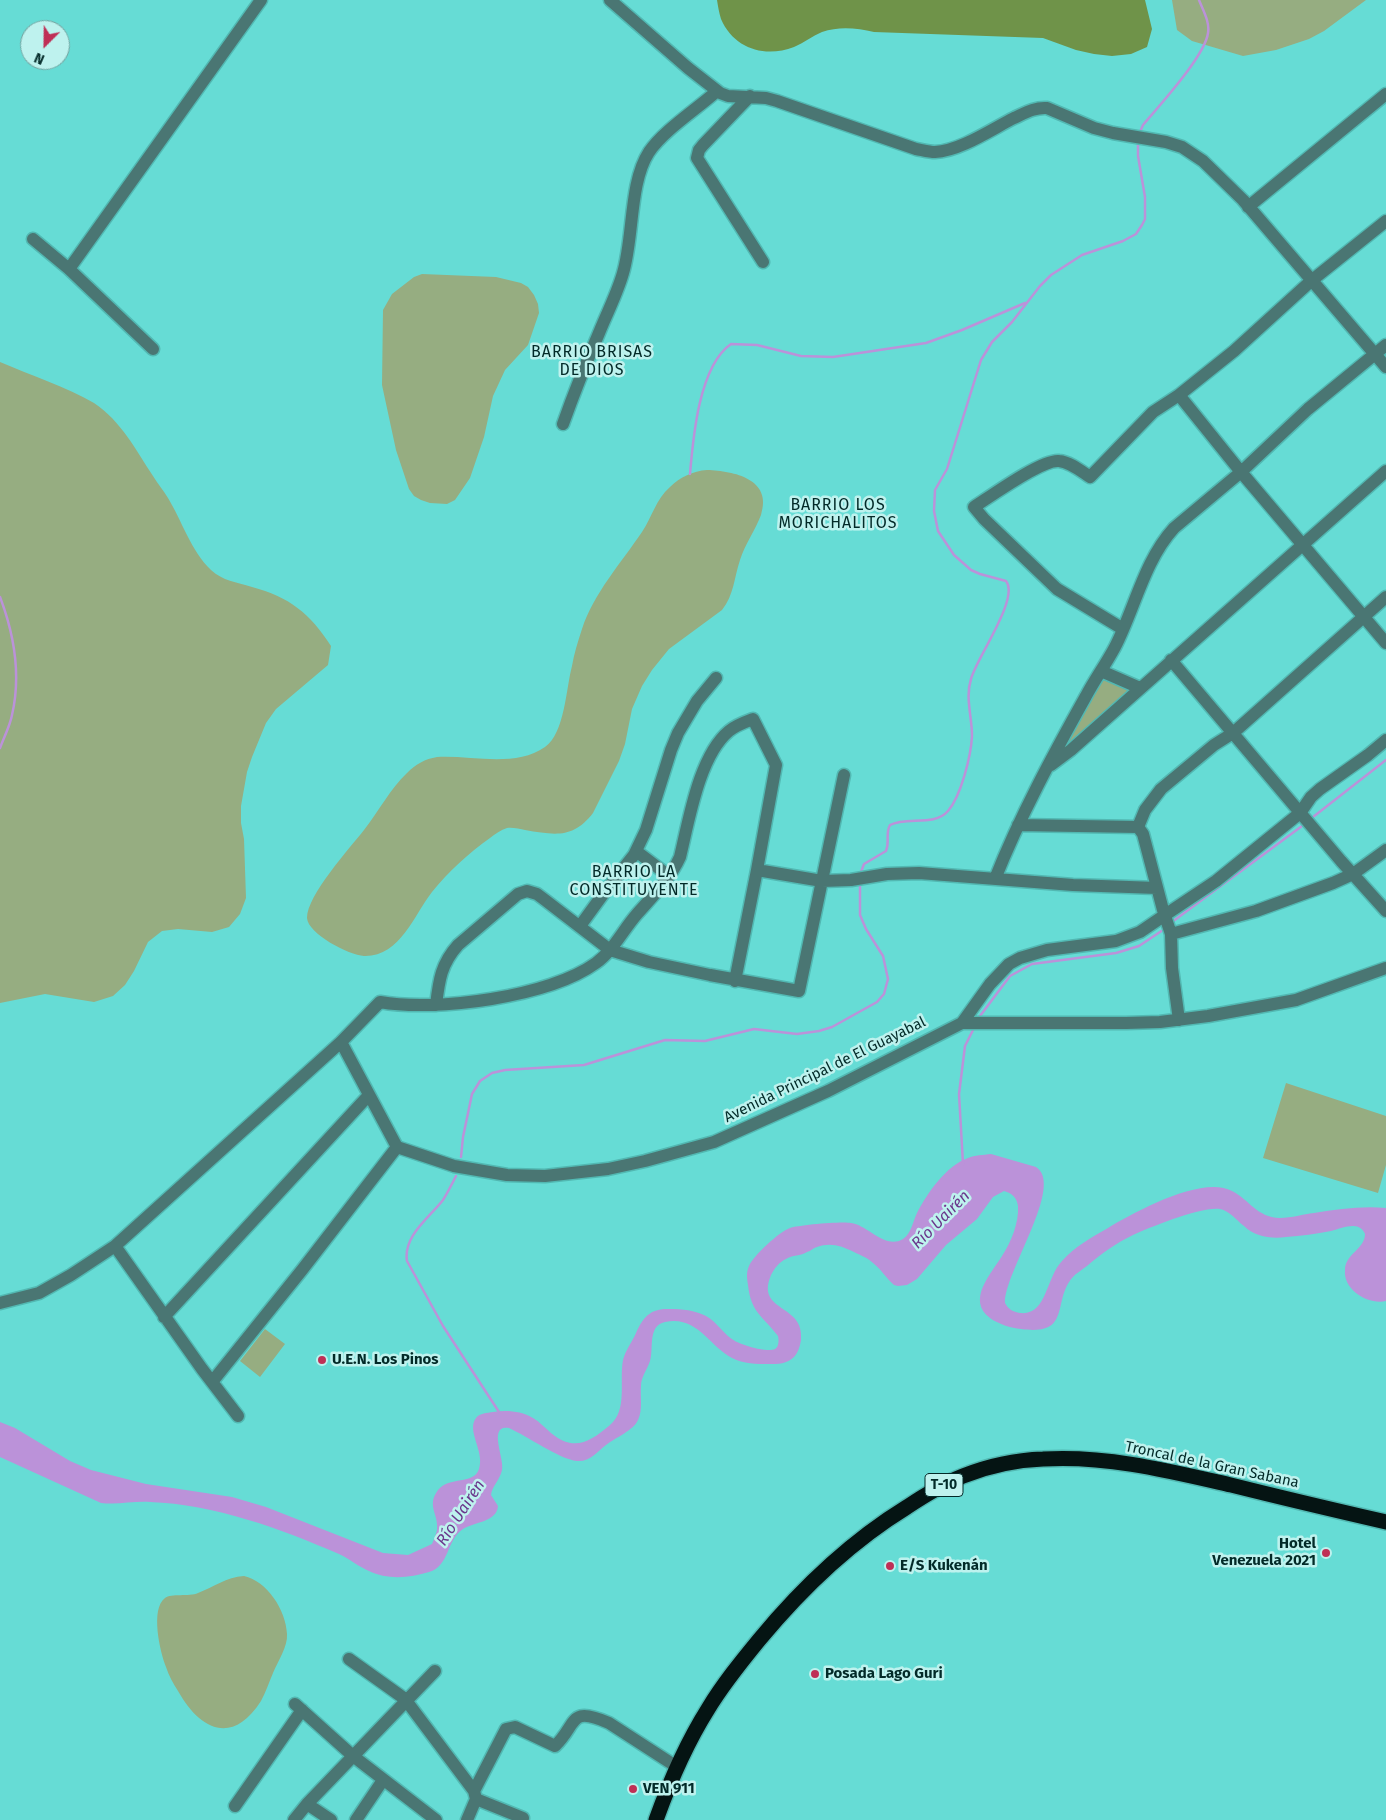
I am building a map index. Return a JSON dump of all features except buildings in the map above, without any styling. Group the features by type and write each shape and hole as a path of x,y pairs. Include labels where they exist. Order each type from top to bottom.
{"highway":[{"name":"Troncal de la Gran Sabana","path":"656,1820 677,1767 708,1709 728,1679 784,1610 826,1568 883,1523 930,1492 962,1476 999,1465 1041,1459 1061,1458 1112,1462 1172,1472 1386,1522"}],"street":[{"path":"69,269 261,0"},
{"path":"610,0 717,91 728,96 750,96 777,101 916,149 935,152 962,144 1035,109 1047,108 1094,128 1166,142 1182,147 1204,161 1248,206 1386,367"},
{"path":"563,424 620,284 627,254 638,179 646,157 667,132 717,91"},
{"path":"1248,206 1386,94"},
{"path":"750,96 703,145 699,150 697,158 763,262"},
{"path":"1123,629 1057,589 984,519 974,506 1034,470 1053,461 1063,461 1090,477 1153,412 1179,395 1234,351 1311,281 1386,220"},
{"path":"33,240 69,269 153,349"},
{"path":"995,880 1018,825 1123,629 1153,559 1165,538 1308,409 1386,345"},
{"path":"1179,395 1240,472 1386,643"},
{"path":"1047,768 1071,750 1386,471"},
{"path":"1138,827 1145,810 1162,789 1214,746 1233,733 1386,597"},
{"path":"1171,660 1300,813 1386,911"},
{"path":"1101,671 1140,688"},
{"path":"580,926 636,851 646,830 678,733 697,700 716,678"},
{"path":"0,1303 39,1293 71,1275 115,1246 340,1042 380,1002 436,1005 514,995 551,986 586,970 597,962 610,950 627,926 670,876 680,856 701,776 717,745 728,732 753,719 776,765 735,981"},
{"path":"962,1023 990,984 1009,964 1020,958 1047,950 1116,941 1140,932 1216,881 1300,813 1311,797 1320,789 1386,740"},
{"path":"436,1005 443,966 452,952 522,892 527,891 537,894 610,950 649,962 735,981 799,991 844,775"},
{"path":"1018,825 1138,827"},
{"path":"1138,827 1143,834 1171,934 1172,968 1179,1020"},
{"path":"1171,934 1256,912 1334,884 1353,874 1386,850"},
{"path":"636,851 670,876"},
{"path":"757,870 822,881 851,880 905,873 1073,885 1157,888"},
{"name":"Avenida Principal de El Guayabal","path":"397,1147 454,1166 476,1171 527,1176 573,1174 645,1161 722,1138 828,1091 962,1023 1126,1024 1179,1020 1235,1012 1296,1000 1385,970"},
{"path":"212,1382 397,1147 340,1042"},
{"path":"164,1317 369,1095"},
{"path":"115,1246 164,1317 238,1416"},
{"path":"349,1659 407,1701 475,1795 523,1818"},
{"path":"294,1820 352,1756 435,1671"},
{"path":"235,1806 298,1707 352,1756 436,1820"},
{"path":"467,1820 475,1795 506,1729 515,1727 555,1746 574,1720 584,1716 598,1718 609,1723 677,1767"},
{"path":"356,1820 383,1780"},
{"path":"307,1804 331,1820"}],"green space":[{"path":"717,0 1145,0 1152,29 1147,47 1131,54 1112,56 1076,50 1043,38 874,32 848,28 822,32 794,47 783,50 762,51 742,44 734,38 721,19"},
{"path":"1172,0 1366,0 1324,31 1309,39 1276,50 1243,56 1192,41 1177,30"},
{"path":"422,274 496,277 521,283 528,287 534,295 539,313 528,345 505,370 493,396 484,437 470,478 455,500 447,504 430,503 421,500 414,496 409,489 396,450 382,385 383,310 392,294 414,277"},
{"path":"0,362 72,392 104,410 134,446 168,498 198,554 211,570 225,579 265,591 288,601 307,615 331,646 328,665 276,709 266,723 252,757 247,772 241,806 246,898 240,914 229,927 212,932 178,929 162,931 148,942 125,985 113,996 94,1002 45,994 0,1003"},
{"path":"707,470 729,472 749,479 761,493 763,503 761,515 742,554 731,592 722,610 669,649 642,686 632,709 625,744 619,761 593,813 578,827 563,833 554,834 507,828 496,834 467,856 445,877 432,892 405,933 387,950 377,954 357,955 330,943 314,931 307,918 309,908 321,885 364,830 395,786 410,770 425,761 437,757 507,759 520,757 545,747 552,740 561,721 573,661 582,629 593,603 646,526 665,492 682,477"},
{"path":"1101,679 1128,689 1126,693 1072,742 1068,740"},
{"path":"1286,1083 1386,1116 1386,1165 1378,1193 1263,1158"},
{"path":"265,1329 285,1344 260,1377 240,1361"},
{"path":"244,1576 260,1584 274,1598 286,1625 287,1639 263,1698 250,1715 239,1724 228,1728 217,1728 206,1723 196,1715 171,1679 159,1641 158,1611 160,1604 165,1598 194,1594 226,1580"}],"water":[{"name":"Río Uairén","path":"991,1154 1036,1167 1043,1177 1043,1192 1039,1210 1007,1289 1005,1303 1009,1309 1015,1312 1029,1312 1036,1308 1062,1261 1084,1243 1151,1205 1187,1191 1219,1187 1232,1191 1265,1215 1272,1217 1289,1217 1350,1208 1386,1208 1386,1301 1372,1301 1358,1294 1352,1290 1345,1277 1348,1260 1364,1239 1365,1234 1359,1227 1350,1226 1308,1235 1281,1238 1269,1237 1253,1233 1227,1212 1220,1209 1212,1209 1189,1214 1151,1227 1127,1238 1103,1253 1072,1278 1066,1287 1058,1315 1048,1327 1037,1330 1009,1327 990,1318 983,1311 980,1303 983,1287 1008,1245 1017,1219 1017,1201 1012,1195 1004,1191 993,1197 977,1219 946,1245 917,1279 907,1285 894,1285 869,1260 836,1245 816,1247 781,1262 771,1275 768,1287 770,1296 775,1303 796,1320 800,1328 801,1340 795,1355 785,1362 759,1364 741,1361 724,1353 702,1333 686,1323 676,1321 659,1324 653,1333 650,1361 641,1383 640,1416 633,1427 590,1458 582,1461 561,1456 509,1428 503,1428 499,1431 498,1437 502,1470 491,1495 498,1506 497,1511 484,1521 463,1529 453,1540 445,1559 436,1569 406,1577 376,1574 339,1554 317,1545 271,1527 223,1513 174,1504 144,1502 101,1503 0,1457 0,1422 15,1428 70,1461 91,1470 146,1484 232,1497 266,1507 383,1553 408,1555 432,1544 437,1530 433,1501 438,1490 448,1483 472,1477 479,1469 480,1455 473,1429 478,1416 503,1411 524,1414 536,1420 559,1439 567,1442 582,1442 596,1436 616,1419 621,1403 624,1357 642,1322 648,1315 657,1310 679,1309 697,1312 710,1319 738,1343 761,1349 775,1349 779,1341 778,1336 758,1314 752,1302 747,1278 748,1269 752,1261 767,1244 790,1228 839,1223 857,1225 883,1239 896,1242 906,1237 917,1213 945,1173 968,1158"}],"waterway":[{"path":"1140,132 1143,125 1190,67 1205,43 1208,25 1199,0"},
{"path":"861,872 864,864 886,851 890,825 904,821 935,819 942,816 953,804 964,775 971,744 972,729 969,686 1007,601 1009,589 1006,581 971,570 954,555 938,531 934,511 935,490 947,469 981,360 992,342 1012,322 1051,275 1082,255 1123,241 1136,234 1145,219 1145,197 1138,156 1138,142"},
{"path":"690,474 696,423 705,385 720,354 731,344 757,345 801,356 833,357 926,343 1025,303"},
{"path":"0,597 9,626 16,670 15,700 11,719 0,748"},
{"path":"1313,817 1386,760"},
{"path":"1172,922 1302,826"},
{"path":"461,1157 472,1094 480,1081 492,1073 505,1070 584,1065 665,1040 705,1041 754,1029 797,1034 819,1031 832,1027 877,1002 884,994 888,979 883,956 866,929 860,915 860,885"},
{"path":"980,1016 1010,976 1032,964 1116,953 1139,946 1163,930"},
{"path":"963,1164 959,1094 965,1046 973,1030"},
{"path":"456,1176 443,1200 413,1235 409,1243 407,1261 443,1326 499,1412"}],"place":[{"name":"U.E.N. Los Pinos","path":"322,1360"},
{"name":"Hotel Venezuela 2021","path":"1326,1553"},
{"name":"E/S Kukenán","path":"890,1566"},
{"name":"Posada Lago Guri","path":"815,1674"},
{"name":"VEN 911","path":"633,1789"}],"district":[{"name":"BARRIO BRISAS DE DIOS","path":"592,362"},
{"name":"BARRIO LOS MORICHALITOS","path":"838,515"},
{"name":"BARRIO LA CONSTITUYENTE","path":"634,882"}]}
